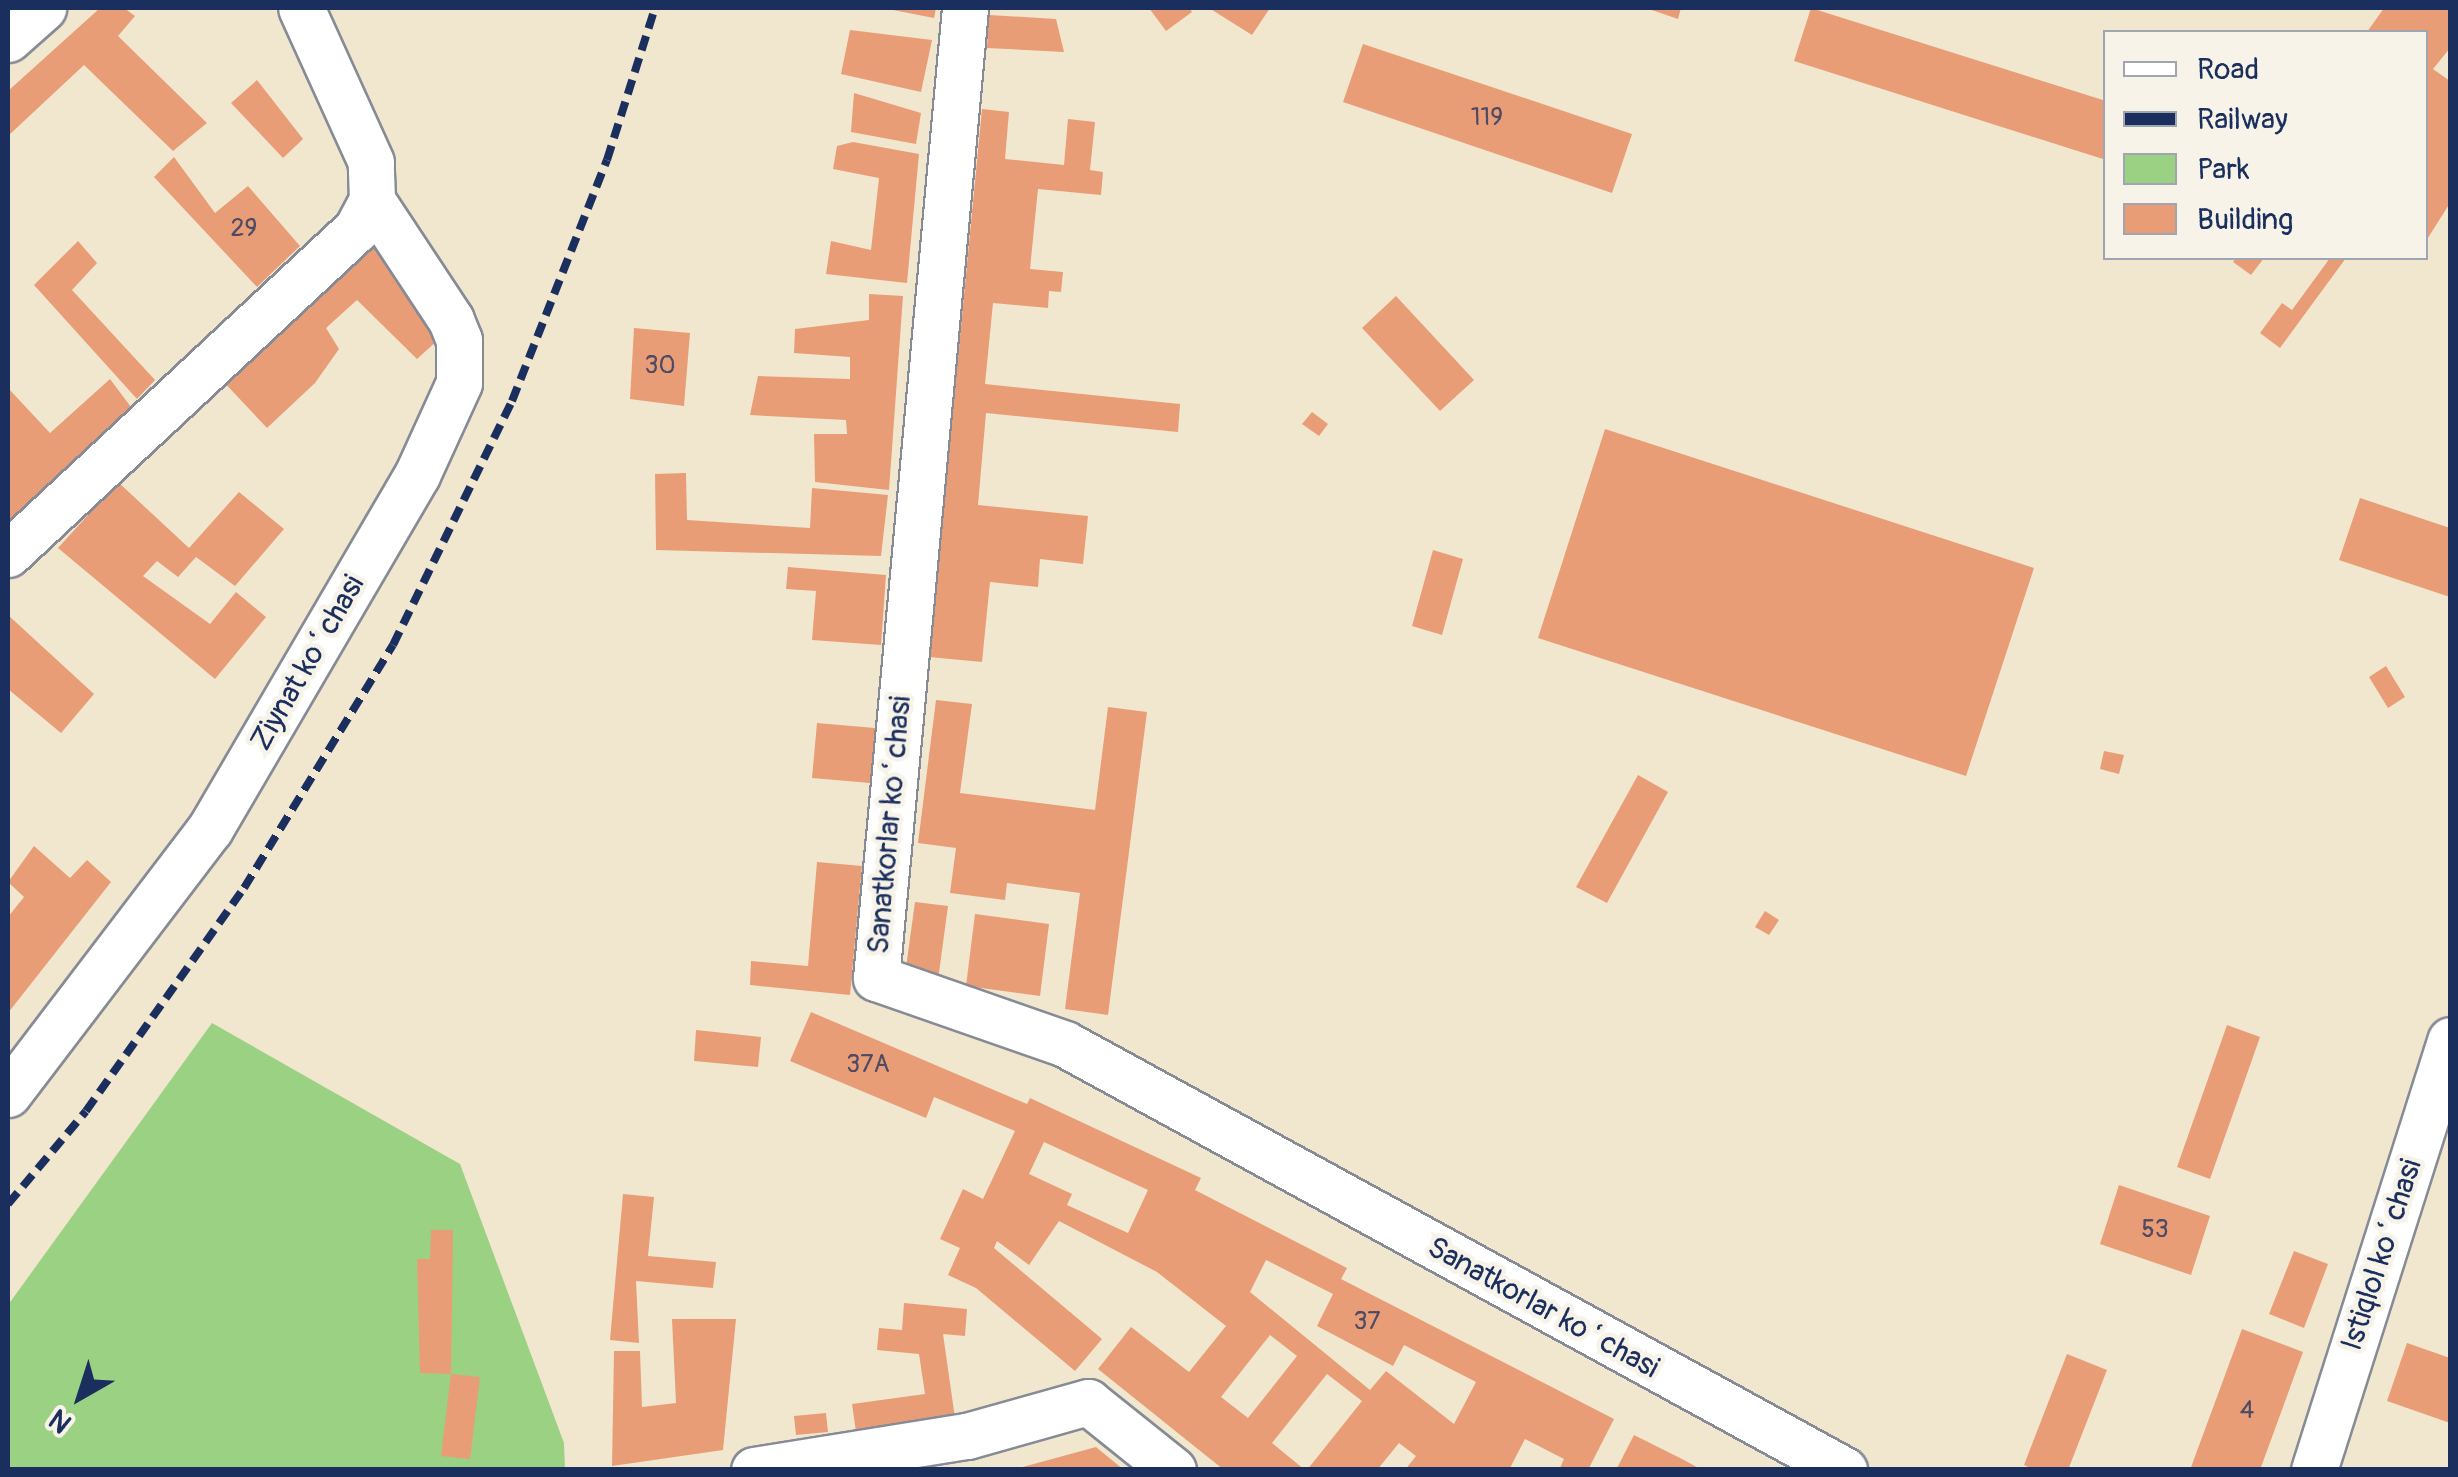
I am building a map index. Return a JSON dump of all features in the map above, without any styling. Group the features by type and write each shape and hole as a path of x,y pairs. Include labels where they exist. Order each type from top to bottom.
{"street":[{"path":"8,40 42,8"},
{"name":"Ziynat koʻchasi","path":"8,1094 210,828 417,475 459,383 459,340 451,320 372,200 372,162 301,8"},
{"name":"Sanatkorlar koʻchasi","path":"965,8 876,978 1065,1044 1844,1470"},
{"path":"8,554 356,230 372,200"},
{"name":"Istiqlol koʻchasi","path":"2314,1470 2450,1040"},
{"path":"754,1470 972,1453 1088,1402 1173,1470"}],"green space":[{"path":"212,1023 460,1164 564,1443 565,1470 8,1470 8,1305"}],"building":[{"path":"100,8 124,8 135,16 118,36 207,123 173,151 84,65 8,136 8,91"},
{"path":"889,8 936,8 934,18"},
{"path":"1149,8 1189,8 1192,12 1166,31"},
{"path":"1209,8 1270,8 1252,35"},
{"path":"1646,8 1681,8 1678,19"},
{"path":"1811,8 2103,100 2103,159 1794,61"},
{"path":"2384,8 2450,8 2450,48 2433,69 2450,81 2450,203 2428,238 2428,30 2368,30"},
{"path":"989,15 1056,19 1064,52 987,48"},
{"path":"850,30 932,40 921,92 841,74"},
{"path":"1363,44 1632,134 1612,193 1343,102"},
{"path":"257,80 303,139 283,158 231,103"},
{"path":"854,93 921,113 916,144 851,132"},
{"path":"982,109 1009,112 1005,159 1064,165 1068,119 1095,122 1090,170 1103,172 1101,195 1038,189 1030,269 1063,272 1061,292 1049,291 1048,308 993,303 985,384 1180,404 1178,432 986,413 978,505 1088,516 1083,564 1040,559 1038,587 990,582 982,662 929,657"},
{"path":"853,142 919,154 907,283 826,274 831,241 871,250 879,178 833,169 837,146"},
{"path":"174,157 215,213 248,186 300,246 257,287 154,177"},
{"path":"375,234 450,329 417,359 357,300 326,328 339,349 315,383 267,428 220,378"},
{"path":"78,241 97,263 72,290 155,380 137,399 34,285"},
{"path":"2234,260 2262,260 2251,275"},
{"path":"2329,260 2345,260 2280,348 2260,333 2282,303 2292,310"},
{"path":"869,294 903,296 889,490 815,482 814,434 847,434 846,420 750,415 758,376 850,379 850,357 794,353 795,329 869,320"},
{"path":"1396,296 1474,380 1440,411 1362,328"},
{"path":"634,328 690,333 684,406 630,399"},
{"path":"110,379 131,407 8,527 8,388 50,433"},
{"path":"1312,412 1328,424 1319,436 1302,424"},
{"path":"1605,429 2034,568 1966,776 1538,638"},
{"path":"686,473 687,520 810,528 812,488 888,495 881,556 656,550 655,474"},
{"path":"118,482 189,548 239,492 284,529 235,586 196,557 178,577 157,561 143,576 210,624 236,592 266,617 215,679 58,548"},
{"path":"2360,498 2450,528 2450,597 2339,560"},
{"path":"1433,550 1463,559 1442,635 1412,626"},
{"path":"788,567 886,575 881,645 812,640 816,591 786,589"},
{"path":"8,615 94,694 61,733 8,689"},
{"path":"2386,666 2405,697 2388,708 2369,677"},
{"path":"936,700 972,704 960,793 1095,810 1108,707 1147,712 1108,1015 1065,1009 1080,893 1007,883 1005,900 950,893 956,848 918,843"},
{"path":"817,723 875,728 870,783 812,778"},
{"path":"2104,751 2124,755 2119,774 2100,769"},
{"path":"1638,775 1668,792 1607,903 1576,887"},
{"path":"34,846 70,878 87,860 111,882 8,1013 8,917 24,897 8,882"},
{"path":"817,862 862,866 850,995 750,985 751,961 808,966"},
{"path":"915,902 948,906 938,980 905,975"},
{"path":"1765,911 1779,920 1769,935 1755,927"},
{"path":"975,914 1049,924 1040,996 966,986"},
{"path":"811,1012 1027,1104 1030,1098 1201,1178 1195,1190 1347,1268 1341,1279 1614,1419 1588,1470 1559,1470 1564,1459 1525,1439 1509,1470 1405,1470 1416,1456 1399,1443 1377,1470 1307,1470 1362,1401 1327,1374 1272,1443 1305,1470 1224,1470 1098,1369 1131,1327 1189,1372 1226,1326 1157,1272 1059,1221 1029,1265 997,1241 994,1248 1102,1339 1075,1371 976,1288 948,1275 960,1248 940,1239 963,1189 983,1199 1015,1131 934,1097 926,1118 790,1061","holes":["1044,1142 1148,1190 1128,1233 1067,1205 1072,1194 1029,1174","1266,1260 1333,1294 1317,1326 1393,1366 1404,1345 1476,1382 1454,1424 1386,1371 1370,1390 1250,1292","1270,1335 1297,1356 1248,1418 1221,1397"]},
{"path":"2227,1025 2260,1037 2210,1179 2177,1167"},
{"path":"696,1030 761,1037 758,1067 694,1061"},
{"path":"2119,1185 2210,1216 2191,1275 2100,1244"},
{"path":"623,1194 654,1197 648,1256 716,1262 713,1288 636,1281 639,1343 610,1340"},
{"path":"431,1230 453,1230 451,1374 420,1373 417,1259 430,1259"},
{"path":"2294,1251 2328,1264 2304,1328 2269,1314"},
{"path":"904,1303 967,1309 965,1336 943,1334 955,1418 856,1432 852,1404 925,1394 919,1354 877,1350 879,1328 902,1330"},
{"path":"672,1319 736,1319 723,1450 612,1466 614,1351 640,1351 642,1407 676,1403"},
{"path":"2242,1329 2303,1352 2260,1470 2190,1470"},
{"path":"2407,1343 2450,1358 2450,1423 2387,1401"},
{"path":"2067,1354 2107,1370 2068,1470 2035,1470 2024,1465"},
{"path":"451,1374 480,1377 470,1459 441,1456"},
{"path":"826,1413 828,1432 796,1435 794,1416"},
{"path":"1634,1435 1684,1460 1702,1470 1616,1470"},
{"path":"1096,1447 1124,1470 1019,1470 1019,1468"}],"railway":[{"path":"8,1204 86,1111 244,888 393,645 512,401 607,160 655,8"}]}
